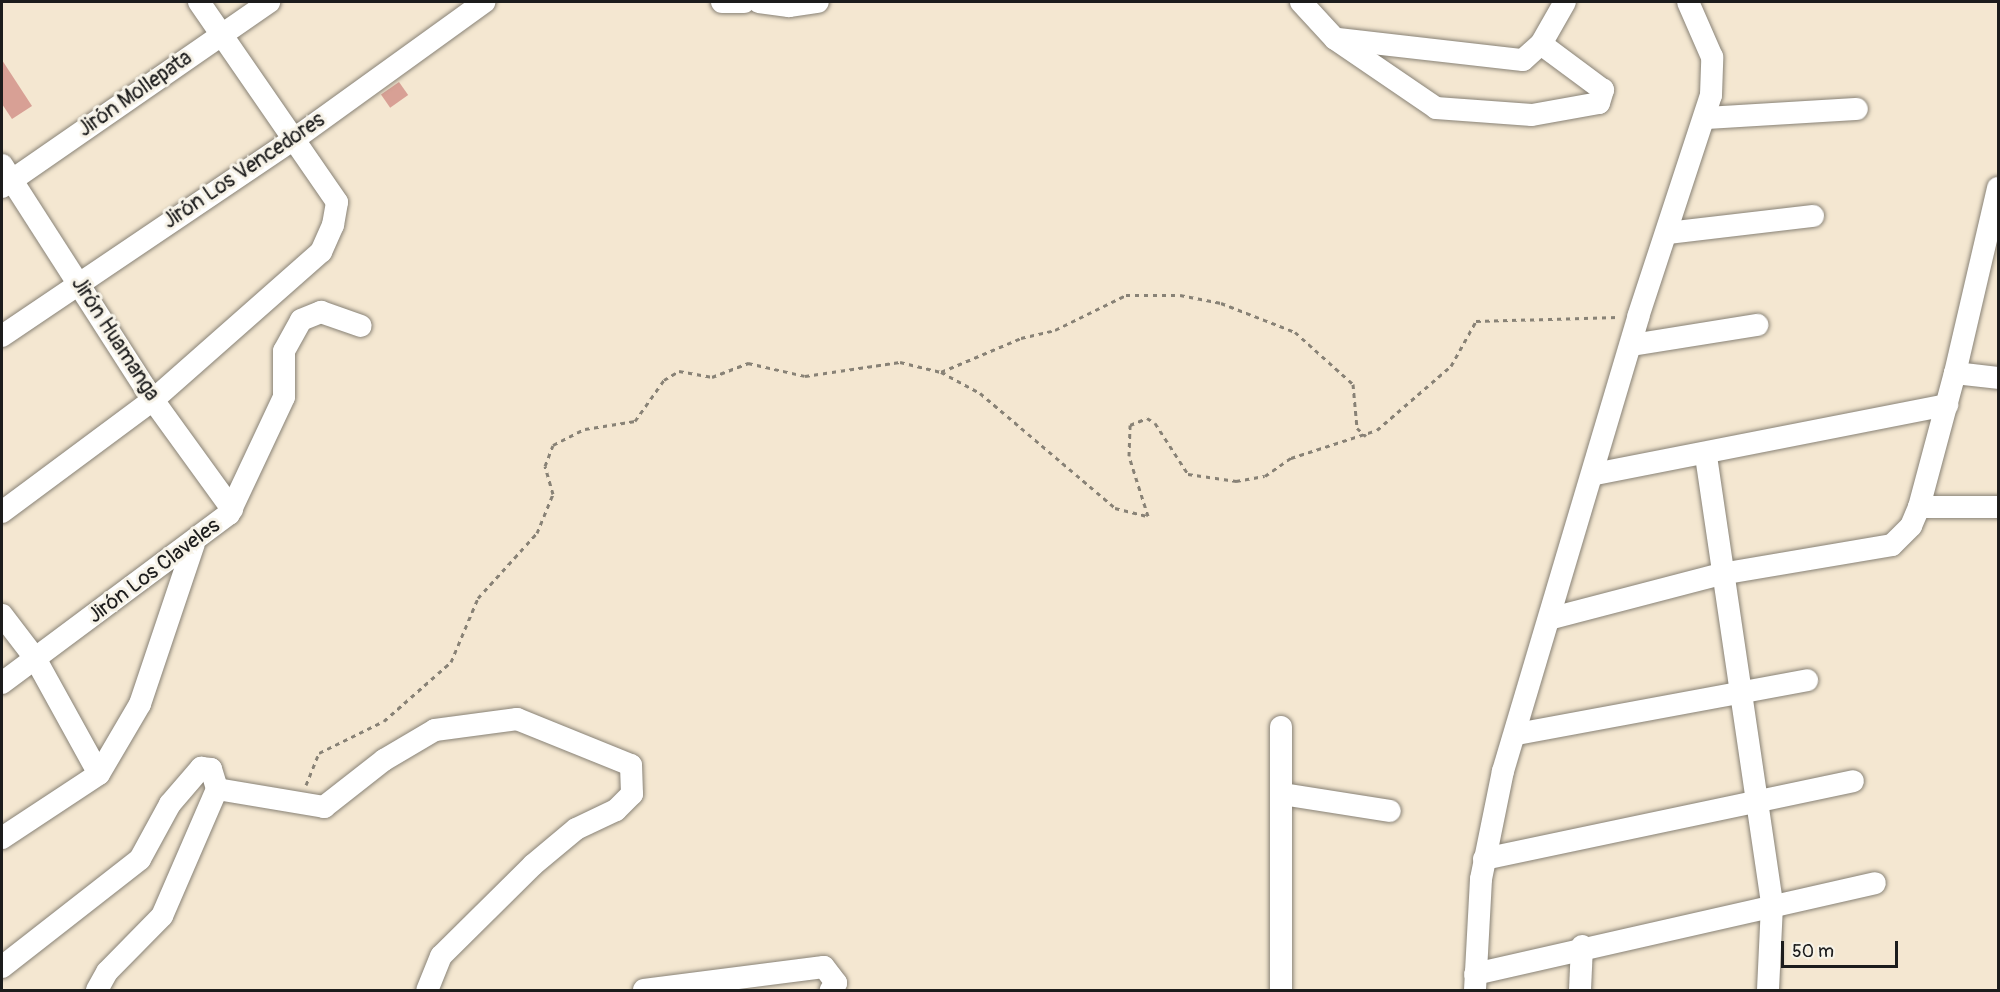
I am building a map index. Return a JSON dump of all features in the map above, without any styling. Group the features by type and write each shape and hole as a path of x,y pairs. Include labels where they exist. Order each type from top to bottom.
{"street":[{"path":"2,512 153,400 321,252 337,202 293,140 225,33 199,2"},
{"name":"Jirón Mollepata","path":"5,177 225,33 268,2"},
{"name":"Jirón Los Vencedores","path":"2,336 293,140 484,2"},
{"path":"722,2 744,2"},
{"path":"759,2 789,6 818,2"},
{"path":"1301,2 1335,39 1423,102 1448,111 1532,115 1599,102 1603,90 1541,44"},
{"path":"1335,39 1523,60 1541,44 1565,2"},
{"path":"1688,2 1712,57 1705,118 1638,317 1595,474 1517,734 1484,859 1475,982 1582,946 1875,883"},
{"path":"1705,118 1857,109"},
{"name":"Jirón Huamanga","path":"5,177 79,283 153,400 232,509"},
{"path":"1552,618 1721,574 1892,546 1911,526 1919,507 1955,373 1998,188"},
{"path":"1668,233 1813,216"},
{"name":"Jirón Los Claveles","path":"2,682 194,544 232,509 284,397 284,351 291,333 301,320 321,312 361,326"},
{"path":"1632,345 1757,325"},
{"path":"1955,373 1998,378"},
{"path":"1595,474 1706,456 1947,405"},
{"path":"1706,456 1721,574 1772,905 1768,990"},
{"path":"1919,507 1998,507"},
{"path":"2,838 99,774 140,704 194,544"},
{"path":"2,615 35,658 99,774"},
{"path":"1517,734 1740,689 1807,680"},
{"path":"217,789 281,802 324,807 384,760 435,730 518,718 631,765 632,794 615,810 576,829 533,865 441,956 428,990"},
{"path":"1281,727 1283,794 1281,990"},
{"path":"2,967 140,858 170,804 201,768 212,769 217,789 162,916 107,972 97,990"},
{"path":"1484,859 1853,781"},
{"path":"1283,794 1390,811"},
{"path":"1580,990 1582,946"},
{"path":"644,990 824,966 836,983 831,990"}],"path":[{"path":"941,372 1021,338 1055,330 1126,295 1180,295 1221,303 1295,332 1353,384 1357,428 1366,436"},
{"path":"281,802 304,788 319,753 384,721 451,663 478,598 537,533 553,494 545,466 553,445 585,429 635,421 664,380 680,371 712,377 748,363 805,376 900,362 941,372 980,393 1101,497 1137,516 1148,516 1129,456 1130,425 1147,418 1161,430 1181,470 1236,481 1265,476 1291,458 1366,436 1451,366 1476,321 1638,317"}],"building":[{"path":"2,60 32,106 12,119 2,104"},
{"path":"399,82 408,95 390,108 381,95"}]}
